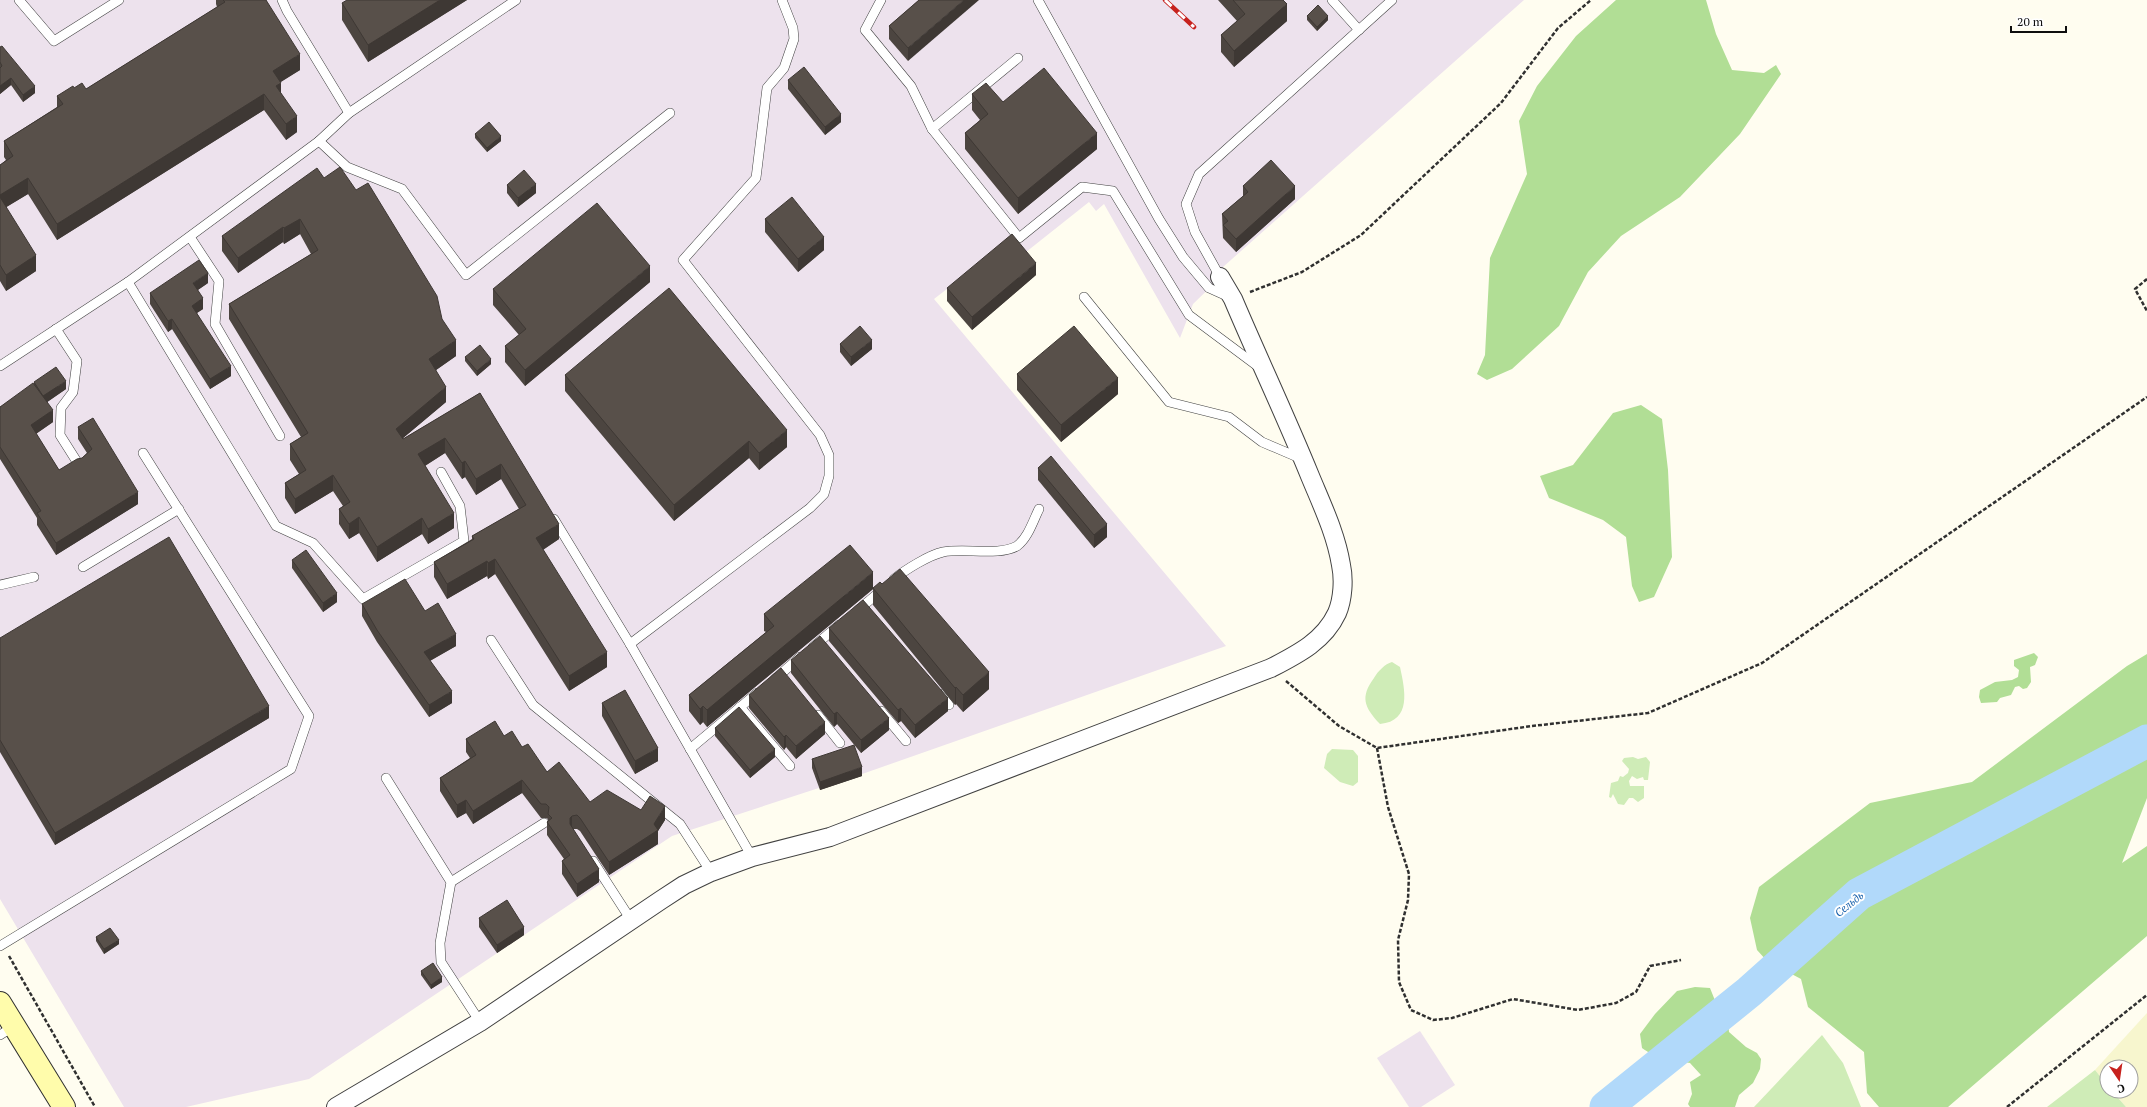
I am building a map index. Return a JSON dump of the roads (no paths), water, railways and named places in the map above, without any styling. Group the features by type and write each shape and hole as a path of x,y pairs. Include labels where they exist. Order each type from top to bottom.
{"main road":[{"path":"0,1003 7,1031 64,1107"}],"street":[{"path":"336,1107 480,1022 684,885 711,872 752,857 830,837 859,827 953,789 1271,668 1305,651 1326,630 1337,612 1342,594 1342,566 1332,531 1304,459 1232,299 1220,277"}],"lane":[{"path":"19,0 54,41 119,0"},
{"path":"282,0 287,11 349,113"},
{"path":"0,366 128,282 319,141 349,113 516,0"},
{"path":"630,644 810,508 824,494 829,476 828,455 820,435 683,260 756,178 767,88 784,68 794,40 793,28 782,0"},
{"path":"881,0 864,30 911,86 932,129 1019,238 1082,187 1113,191 1188,315 1264,371"},
{"path":"1038,0 1159,219 1183,257 1209,288 1232,299"},
{"path":"1332,0 1359,30"},
{"path":"1220,277 1195,232 1186,204 1199,174 1392,0"},
{"path":"932,129 1018,58"},
{"path":"319,141 347,167 402,189 466,275 670,113"},
{"path":"190,236 219,281 215,324 280,436"},
{"path":"128,282 276,526 313,543 363,599 464,541 460,506 441,472"},
{"path":"1084,297 1169,402 1229,417 1262,442 1304,459"},
{"path":"56,329 77,361 73,392 61,408 60,435 79,465"},
{"path":"1,945 291,770 309,716 143,453"},
{"path":"547,508 630,644 752,857"},
{"path":"83,567 178,509"},
{"path":"690,749 767,685 785,675 867,607 904,571 942,552 1002,550 1016,546 1024,540 1039,509"},
{"path":"0,585 34,577"},
{"path":"491,640 532,705 680,824 711,872"},
{"path":"934,687 949,705"},
{"path":"876,706 906,741"},
{"path":"740,707 790,766"},
{"path":"811,708 840,743"},
{"path":"386,778 451,882 440,943 441,962 480,1022"},
{"path":"451,882 544,823"},
{"path":"587,851 631,920"}],"waterway":[{"name":"Сельдь","path":"1606,1107 1749,992 1859,894 2147,741"}],"railway":[{"path":"1165,0 1194,27"}]}
